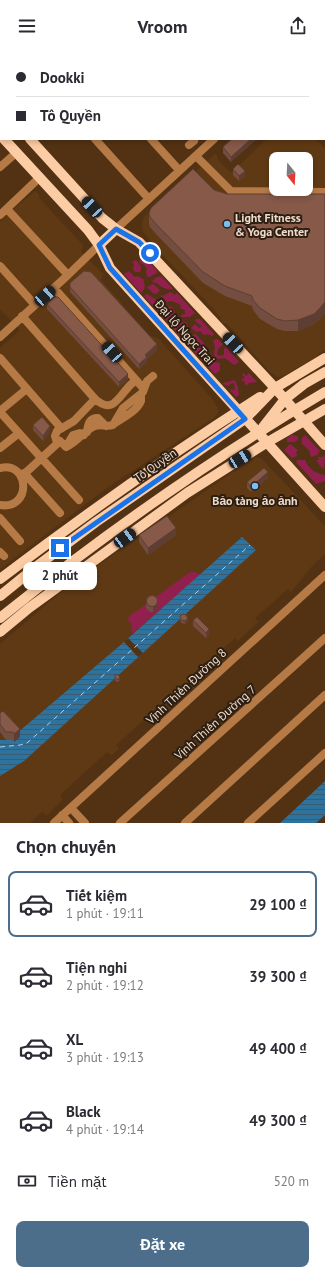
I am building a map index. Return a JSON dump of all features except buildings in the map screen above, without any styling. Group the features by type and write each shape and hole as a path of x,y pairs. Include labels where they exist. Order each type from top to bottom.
{"main road":[{"name":"Đại lộ Ngọc Trai","path":"5,140 88,230 99,245 110,268 325,508"},
{"path":"31,140 102,218 116,229 139,242 275,388 325,445"},
{"path":"99,245 116,229"},
{"path":"0,579 97,507 186,445 241,415 275,388 325,358"},
{"path":"258,433 285,399 304,384 325,372"},
{"path":"0,618 120,526 258,433 325,392"},
{"path":"0,632 29,608 188,493 266,443 325,409"},
{"name":"Tô Quyền","path":"0,596 37,566 241,415"}],"street":[{"path":"96,140 149,199"},
{"path":"152,140 179,170"},
{"path":"116,229 213,140"},
{"path":"0,167 16,152"},
{"path":"196,156 231,191 325,192"},
{"path":"0,215 39,178"},
{"path":"7,209 68,275"},
{"path":"0,336 54,288 99,245"},
{"path":"0,266 35,305"},
{"path":"54,288 134,377 142,392"},
{"path":"22,316 92,396 100,403 108,406 115,403 134,377"},
{"path":"0,358 59,426"},
{"path":"23,475 60,441 66,447 73,444 93,427 110,425 127,410 142,392 147,381 153,376"},
{"path":"23,392 0,412 79,500"},
{"path":"57,443 55,436 59,426 74,420 92,396"},
{"path":"0,448 19,433"},
{"path":"0,468 9,468 23,475 60,513"},
{"path":"0,506 8,506 20,499 24,487 23,475"},
{"path":"0,518 20,541"},
{"name":"Vịnh Thiên Đường 8","path":"54,823 325,574"},
{"name":"Vịnh Thiên Đường 7","path":"120,823 325,638"},
{"path":"185,823 325,695"},
{"path":"248,823 325,753"},
{"path":"71,808 85,823"},
{"path":"62,815 70,823"}],"shaded area":[{"path":"266,140 317,140 325,149 325,350 285,375 278,377 270,372 226,323 224,324 220,319 221,318 143,232 143,218 215,154 217,155 218,160 231,173"},
{"path":"35,191 39,195 39,198 82,244 83,246 81,252 103,274 101,280 150,336 158,338 213,400 218,408 218,413 215,417 108,487 0,569 0,348 20,330 0,309 0,222"},
{"path":"144,256 158,272 150,277 147,277 147,269 139,262"},
{"path":"135,260 141,266 141,270 139,272 135,272 133,269 134,264 132,262"},
{"path":"129,271 135,277 137,276 143,279 145,286 141,293 124,274"},
{"path":"161,276 173,289 166,289 152,282 155,278"},
{"path":"153,284 160,290 156,294 147,287"},
{"path":"170,292 175,295 177,293 195,313 190,317 181,317 181,315 185,314 185,310 180,308 181,305 172,301 166,302 163,297 161,297 161,295 163,296"},
{"path":"147,294 157,300 163,310 166,309 166,306 172,307 176,319 175,321 169,323 144,296"},
{"path":"196,319 200,319 214,334 212,336 208,334 204,335 200,331 196,332 191,328 195,324 199,328 202,327 195,321"},
{"path":"186,322 188,332 184,341 173,328 174,325 176,327 179,323"},
{"path":"196,334 206,346 206,348 198,356 187,344 190,337"},
{"path":"218,339 223,344 218,349 217,354 219,356 224,355 224,349 226,347 239,362 234,365 225,358 218,359 214,356 215,347 213,340"},
{"path":"210,357 214,362 220,363 220,370 215,374 200,358"},
{"path":"244,373 246,376 249,373 257,382 249,383 246,386 244,381 242,381 242,378 244,379 245,377 242,375"},
{"path":"235,380 239,395 236,397 230,390 235,389 234,383 230,384 229,386 223,383"},
{"path":"292,435 298,436 298,440 288,442 286,439"},
{"path":"305,435 320,451 317,455 311,457 309,450 302,444 302,438"},
{"path":"290,444 298,450 296,452 297,456 292,458 284,450"},
{"path":"324,455 324,469 316,460 319,460 318,457 323,457"},
{"path":"255,457 261,458 325,526 325,554 313,565 291,592 288,589 255,618 258,622 238,641 235,638 188,680 191,683 177,696 168,703 166,700 116,745 119,749 112,755 107,752 60,795 63,799 46,816 43,811 30,823 0,823 0,644 67,587"},
{"path":"298,460 305,460 312,470 325,475 325,481 316,484 296,462"},
{"path":"190,572 195,572 200,575 132,634 131,623 127,619"}],"water":[{"path":"242,537 256,550 24,761 0,776 0,740 9,740 124,642"},
{"path":"325,781 325,815 316,823 280,823"}],"pier":[{"path":"128,638 143,653 138,657 124,642"}],"ferry route":[{"path":"0,747 27,743 250,545"}],"place":[{"name":"Light Fitness & Yoga Center","path":"227,224"},
{"name":"Bảo tàng ảo ảnh","path":"255,486"}],"route":[{"path":"60,548 245,419 110,268 99,245 116,229 139,242 150,253"}]}
